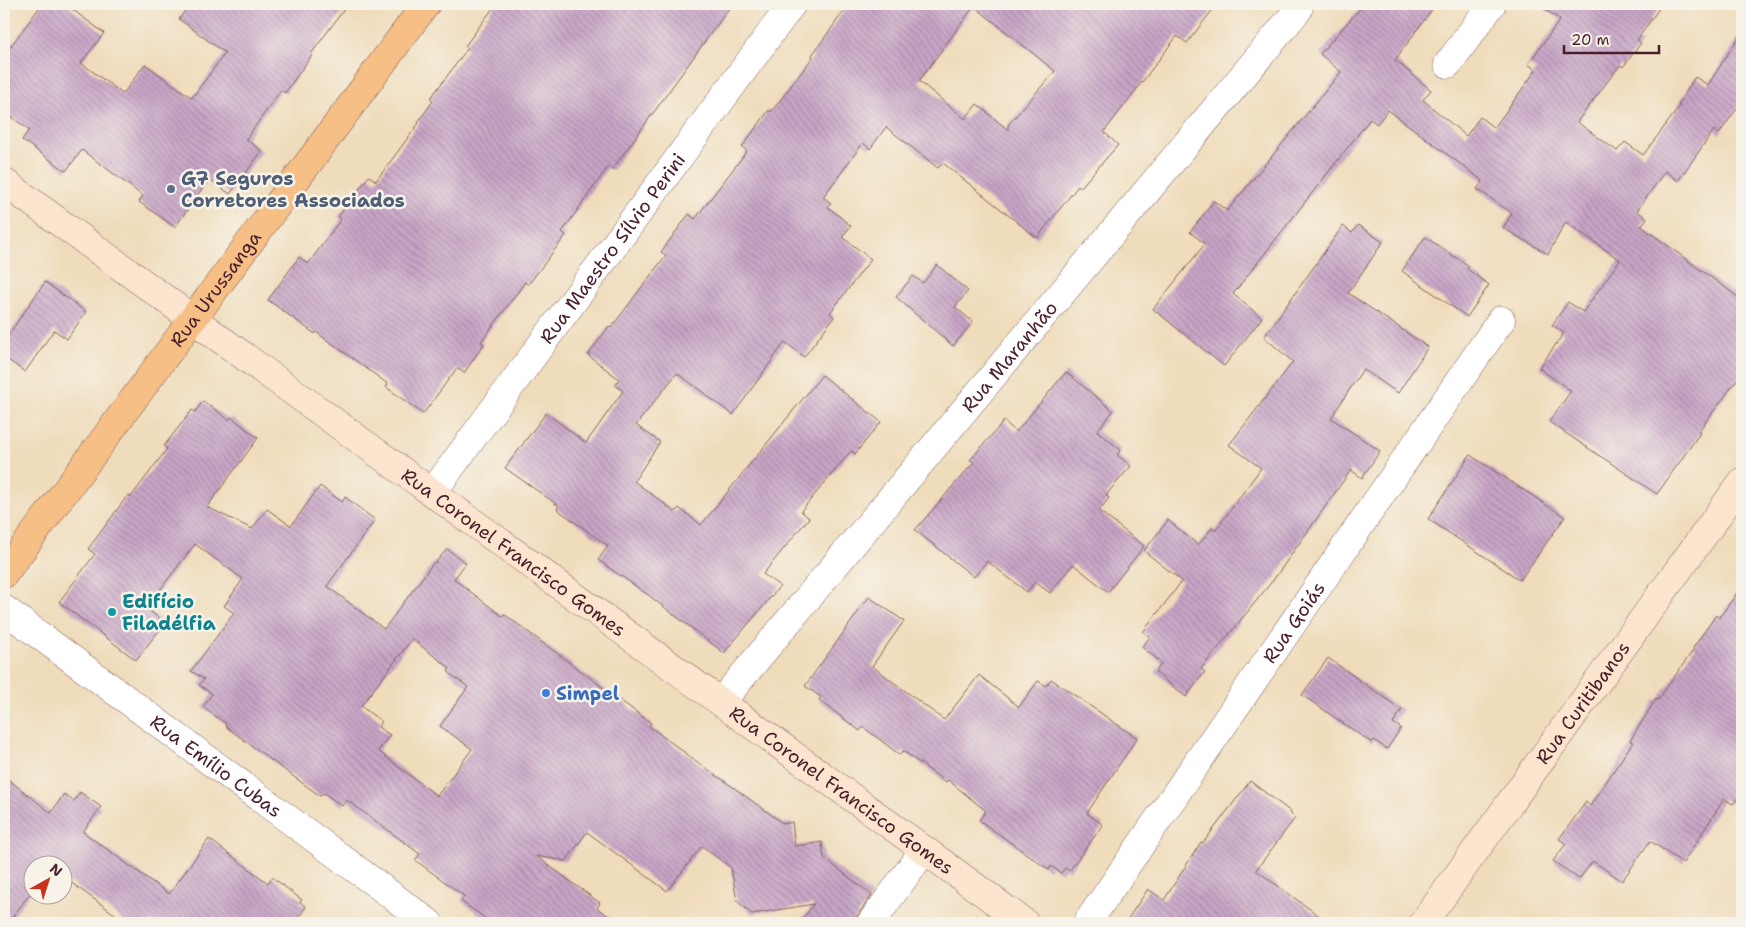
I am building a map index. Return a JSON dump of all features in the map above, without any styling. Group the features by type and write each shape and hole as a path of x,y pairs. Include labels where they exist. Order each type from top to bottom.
{"main road":[{"name":"Rua Urussanga","path":"4,574 426,4"},
{"name":"Rua Coronel Francisco Gomes","path":"4,182 1025,923"},
{"name":"Rua Curitibanos","path":"1422,923 1742,482"}],"street":[{"name":"Rua Maestro Sílvio Perini","path":"432,493 792,4"},
{"path":"1448,64 1492,4"},
{"name":"Rua Maranhão","path":"721,702 1298,10"},
{"name":"Rua Goiás","path":"1087,923 1501,320"},
{"name":"Rua Emílio Cubas","path":"4,610 429,923"},
{"path":"871,923 924,850"}],"building":[{"path":"42,4 65,4 104,33 81,63 123,94 145,64 192,98 225,53 179,19 190,4 348,4 285,93 281,90 246,139 262,151 230,194 209,179 175,227 139,202 143,196 82,150 66,171 22,140 29,130 4,111 4,55"},
{"path":"496,4 732,4 612,170 608,167 562,232 566,235 528,285 525,282 481,342 484,344 464,373 457,368 423,414 386,387 388,384 268,300 299,257 308,264 341,219 338,217 369,176 376,181 419,123 433,101 430,99 468,48 465,46"},
{"path":"849,4 1217,4 1187,43 1177,36 1104,132 1118,145 1080,188 1078,186 1037,238 943,163 938,168 886,127 870,149 863,143 823,197 831,203 828,207 851,226 842,237 871,259 830,313 834,317 804,357 785,342 733,415 677,373 636,425 660,442 634,481 675,512 679,508 701,525 822,375 881,422 855,454 851,451 801,511 809,518 763,574 780,586 724,653 647,594 598,560 608,546 557,509 559,506 505,468 546,413 586,443 623,391 615,385 619,379 588,355 609,326 611,328 666,255 661,252 689,214 695,219 747,151 742,147 769,110 771,112 813,57 812,55","holes":["974,6 1055,71 1008,125 1008,130 977,104 965,119 919,81"]},
{"path":"1364,4 1436,4 1395,60 1431,90 1423,100 1466,136 1480,117 1494,128 1536,70 1528,64 1560,20 1538,4 1662,4 1637,40 1641,43 1623,67 1620,65 1577,122 1617,151 1625,142 1643,155 1680,106 1678,105 1695,77 1708,85 1742,32 1742,101 1719,134 1714,130 1678,181 1665,171 1637,211 1647,218 1641,226 1742,300 1742,373 1698,432 1700,433 1657,494 1549,422 1571,391 1539,368 1564,333 1552,325 1568,302 1583,312 1620,260 1566,222 1548,254 1503,228 1512,213 1477,189 1483,181 1388,110 1377,124 1370,119 1233,294 1262,318 1224,366 1153,309 1205,244 1190,232 1214,201 1227,211 1341,72 1320,54"},
{"path":"1358,225 1383,242 1348,293 1428,347 1398,393 1363,369 1331,418 1380,451 1362,478 1351,470 1274,579 1201,669 1205,672 1186,697 1155,672 1162,663 1142,647 1150,637 1143,632 1182,581 1144,551 1168,520 1198,545 1212,528 1215,531 1261,468 1229,445 1293,362 1264,337 1343,226 1352,233"},
{"path":"1425,237 1469,266 1467,269 1489,285 1467,317 1402,271"},
{"path":"937,265 968,291 955,307 973,322 953,346 896,297 913,276 923,283"},
{"path":"45,282 86,312 67,339 54,330 25,372 4,357 4,341"},
{"path":"1066,372 1113,411 1097,431 1121,450 1117,455 1131,466 1106,495 1109,498 1099,511 1144,546 1108,592 1073,564 1050,593 1035,582 1027,592 987,561 974,577 915,530 974,462 970,460 1004,421 1016,432"},
{"path":"203,401 229,420 231,417 258,438 207,507 252,529 267,509 291,526 320,486 342,502 345,497 375,520 327,586 384,629 434,562 447,549 466,563 454,579 502,616 504,614 651,723 649,726 719,778 784,824 792,822 795,846 822,842 824,858 872,895 852,923 799,923 814,904 752,914 737,901 731,868 702,846 667,891 587,832 566,861 536,856 600,903 597,908 618,923 492,923 461,901 464,896 415,860 420,854 347,800 342,806 324,793 320,796 225,726 226,724 203,707 212,694 199,685 204,679 191,671 234,613 224,606 243,579 195,544 146,608 165,623 136,660 59,602 95,554 88,549 128,495 131,497 167,449 164,446 192,410 195,412","holes":["412,639 450,668 448,672 468,687 440,726 472,749 437,796 378,751 390,735 378,727 382,722 361,706"]},
{"path":"1470,455 1565,517 1520,580 1428,519"},
{"path":"1742,586 1742,793 1733,804 1724,799 1683,863 1650,841 1622,881 1593,861 1579,879 1553,861 1566,844 1559,839 1586,802 1590,806 1633,742 1630,741 1656,699 1658,700 1716,615 1719,618"},
{"path":"869,597 904,621 872,666 944,720 979,675 1019,707 1038,681 1046,686 1051,679 1137,738 1087,813 1103,825 1069,871 1065,868 1061,873 1051,866 1049,870 979,820 986,811 948,780 946,782 903,751 900,755 863,727 860,731 819,700 821,697 805,686"},
{"path":"1328,658 1402,710 1393,723 1401,728 1387,749 1374,740 1372,743 1302,695"},
{"path":"4,776 51,813 64,794 74,801 80,792 101,807 83,832 169,894 209,839 268,883 272,877 302,900 300,902 306,907 294,923 127,923 72,883 72,854 22,854 22,904 8,923 4,923"},
{"path":"1250,781 1291,812 1295,818 1256,870 1329,923 1125,923 1148,889 1164,900 1201,842 1203,843"}],"place":[{"name":"G7 Seguros Corretores Associados","path":"171,189"},
{"name":"Edifício Filadélfia","path":"112,612"},
{"name":"Simpel","path":"546,693"}]}
